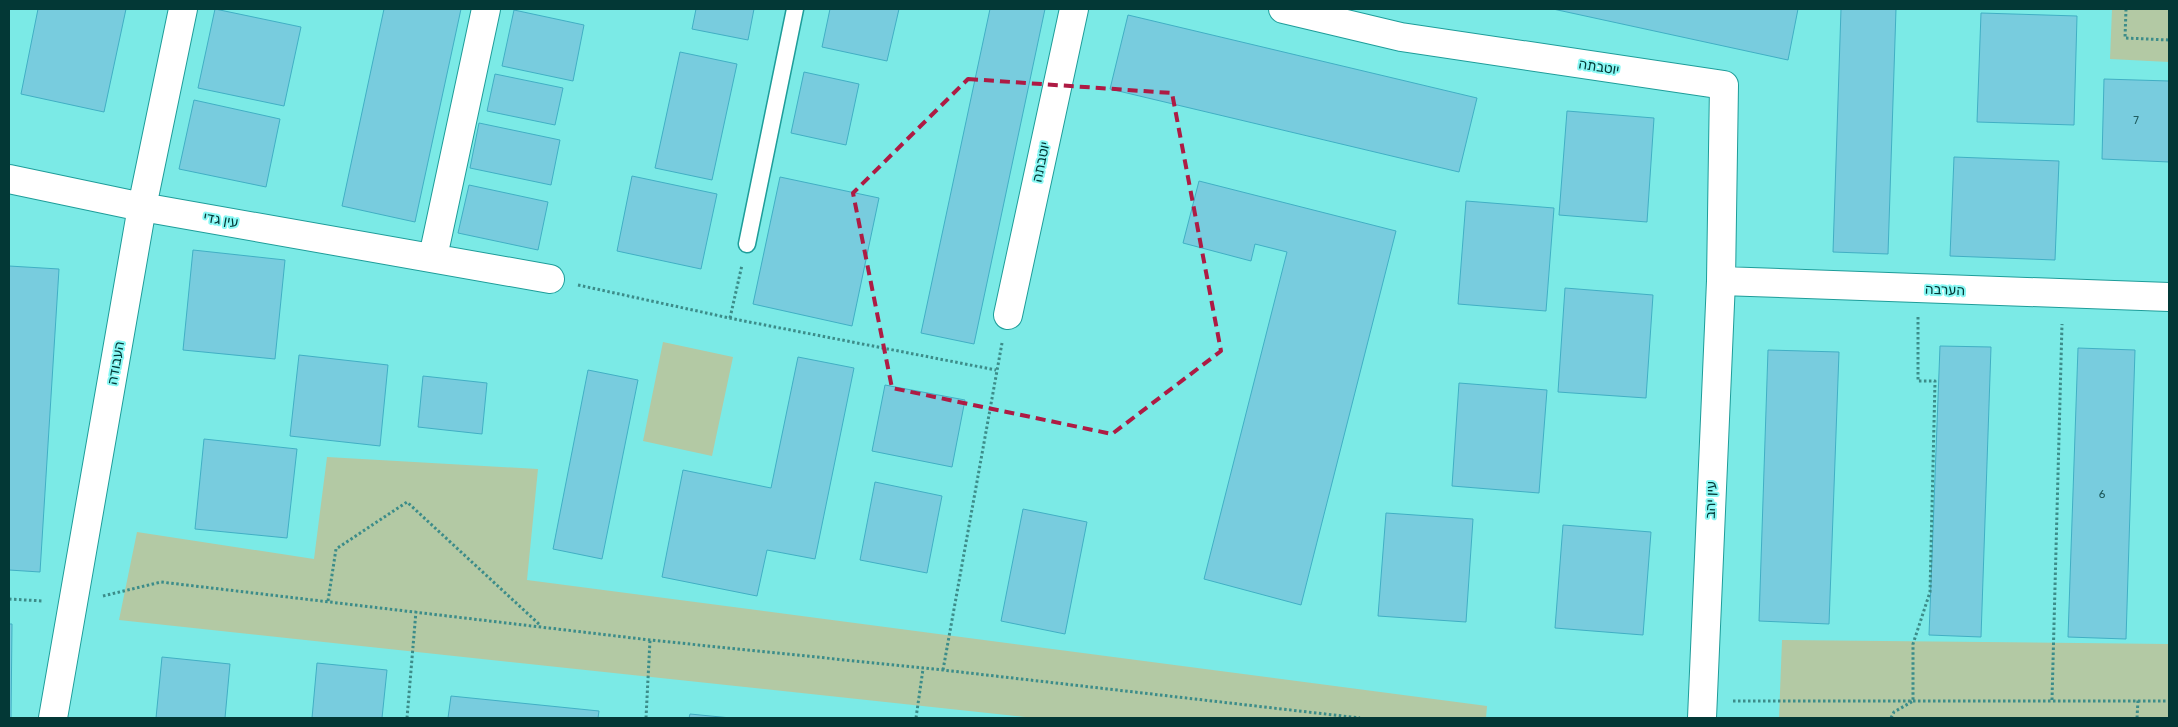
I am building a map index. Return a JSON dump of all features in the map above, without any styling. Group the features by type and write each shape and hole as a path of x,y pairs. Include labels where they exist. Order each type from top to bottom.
{"street":[{"name":"העבודה","path":"54,718 142,207 183,9"},
{"path":"434,257 486,9"},
{"name":"יוטבתה","path":"1008,315 1074,9"},
{"name":"יוטבתה","path":"1283,9 1401,37 1724,85 1721,281"},
{"name":"עין גדי","path":"9,179 142,207 434,257 550,279"},
{"name":"הערבה","path":"1721,281 2169,297"},
{"name":"עין יהב","path":"1702,710 1721,281"}],"lane":[{"path":"747,244 795,9"}],"path":[{"path":"2126,9 2125,38 2169,40"},
{"path":"730,318 747,244"},
{"path":"550,279 730,318 996,370"},
{"path":"1913,701 1913,644 1930,592 1935,381 1918,381 1918,289"},
{"path":"2052,700 2063,294"},
{"path":"943,670 996,370 1008,315"},
{"path":"328,601 336,549 407,502 541,625"},
{"path":"9,599 75,603 161,582 541,625 650,640 943,670 1360,718"},
{"path":"407,718 416,611"},
{"path":"646,718 650,640"},
{"path":"916,718 923,669"},
{"path":"2137,718 2138,700"},
{"path":"1891,718 1894,712 1913,701"},
{"path":"1702,710 1913,701 2169,701"}],"highlighted area":[{"path":"968,79 1172,93 1221,351 1112,434 892,388 853,193"}],"green space":[{"path":"2112,9 2169,9 2169,62 2110,59"},
{"path":"663,342 733,357 712,456 643,441"},
{"path":"327,457 538,469 527,580 1487,706 1486,718 1034,718 119,620 137,532 314,559"},
{"path":"1782,640 2169,644 2169,718 1779,718"}],"building":[{"path":"38,9 126,9 104,112 21,94"},
{"path":"215,9 301,27 284,106 198,88"},
{"path":"384,9 461,9 415,222 342,206"},
{"path":"696,9 754,9 748,40 692,29"},
{"path":"830,9 899,9 887,61 822,47"},
{"path":"990,9 1045,9 974,344 921,333"},
{"path":"1553,9 1798,9 1788,60"},
{"path":"1841,9 1896,9 1888,254 1833,252"},
{"path":"514,10 584,25 573,81 502,66"},
{"path":"1981,13 2077,16 2074,125 1977,122"},
{"path":"1128,15 1477,98 1459,172 1110,89"},
{"path":"680,52 737,64 712,180 655,168"},
{"path":"804,72 859,84 846,145 791,133"},
{"path":"495,74 563,88 555,125 487,111"},
{"path":"2104,79 2169,81 2169,162 2102,159"},
{"path":"194,100 280,119 266,187 179,169"},
{"path":"1567,111 1654,118 1647,222 1559,215"},
{"path":"479,123 560,140 551,185 470,168"},
{"path":"1954,157 2059,161 2055,260 1950,256"},
{"path":"632,176 717,194 701,269 617,251"},
{"path":"780,177 879,198 852,326 753,304"},
{"path":"1199,181 1396,231 1301,605 1204,579 1287,252 1255,244 1251,261 1183,243"},
{"path":"469,185 548,202 538,250 458,233"},
{"path":"1466,201 1554,208 1546,311 1458,304"},
{"path":"193,250 285,260 275,359 183,350"},
{"path":"9,266 59,269 40,572 9,570"},
{"path":"1565,288 1653,295 1646,398 1558,392"},
{"path":"1940,346 1991,347 1981,637 1929,635"},
{"path":"2078,348 2135,350 2126,639 2068,637"},
{"path":"1768,350 1839,352 1829,624 1759,621"},
{"path":"299,355 388,365 380,446 290,436"},
{"path":"798,357 854,368 815,559 767,550 757,596 662,577 683,470 771,488"},
{"path":"588,370 638,380 602,559 553,549"},
{"path":"423,376 487,383 482,434 418,427"},
{"path":"1459,383 1547,390 1539,493 1452,486"},
{"path":"885,385 965,400 952,467 872,451"},
{"path":"204,439 297,449 287,538 195,529"},
{"path":"875,482 942,496 927,573 860,560"},
{"path":"1023,509 1087,522 1065,634 1001,621"},
{"path":"1386,513 1473,519 1466,622 1378,616"},
{"path":"1563,525 1651,532 1643,635 1555,628"},
{"path":"9,624 12,624 11,718 9,718"},
{"path":"162,657 230,664 225,718 156,718"},
{"path":"317,663 387,670 382,718 312,718"},
{"path":"451,696 599,711 598,718 448,718"},
{"path":"690,714 731,718 689,718"}]}
